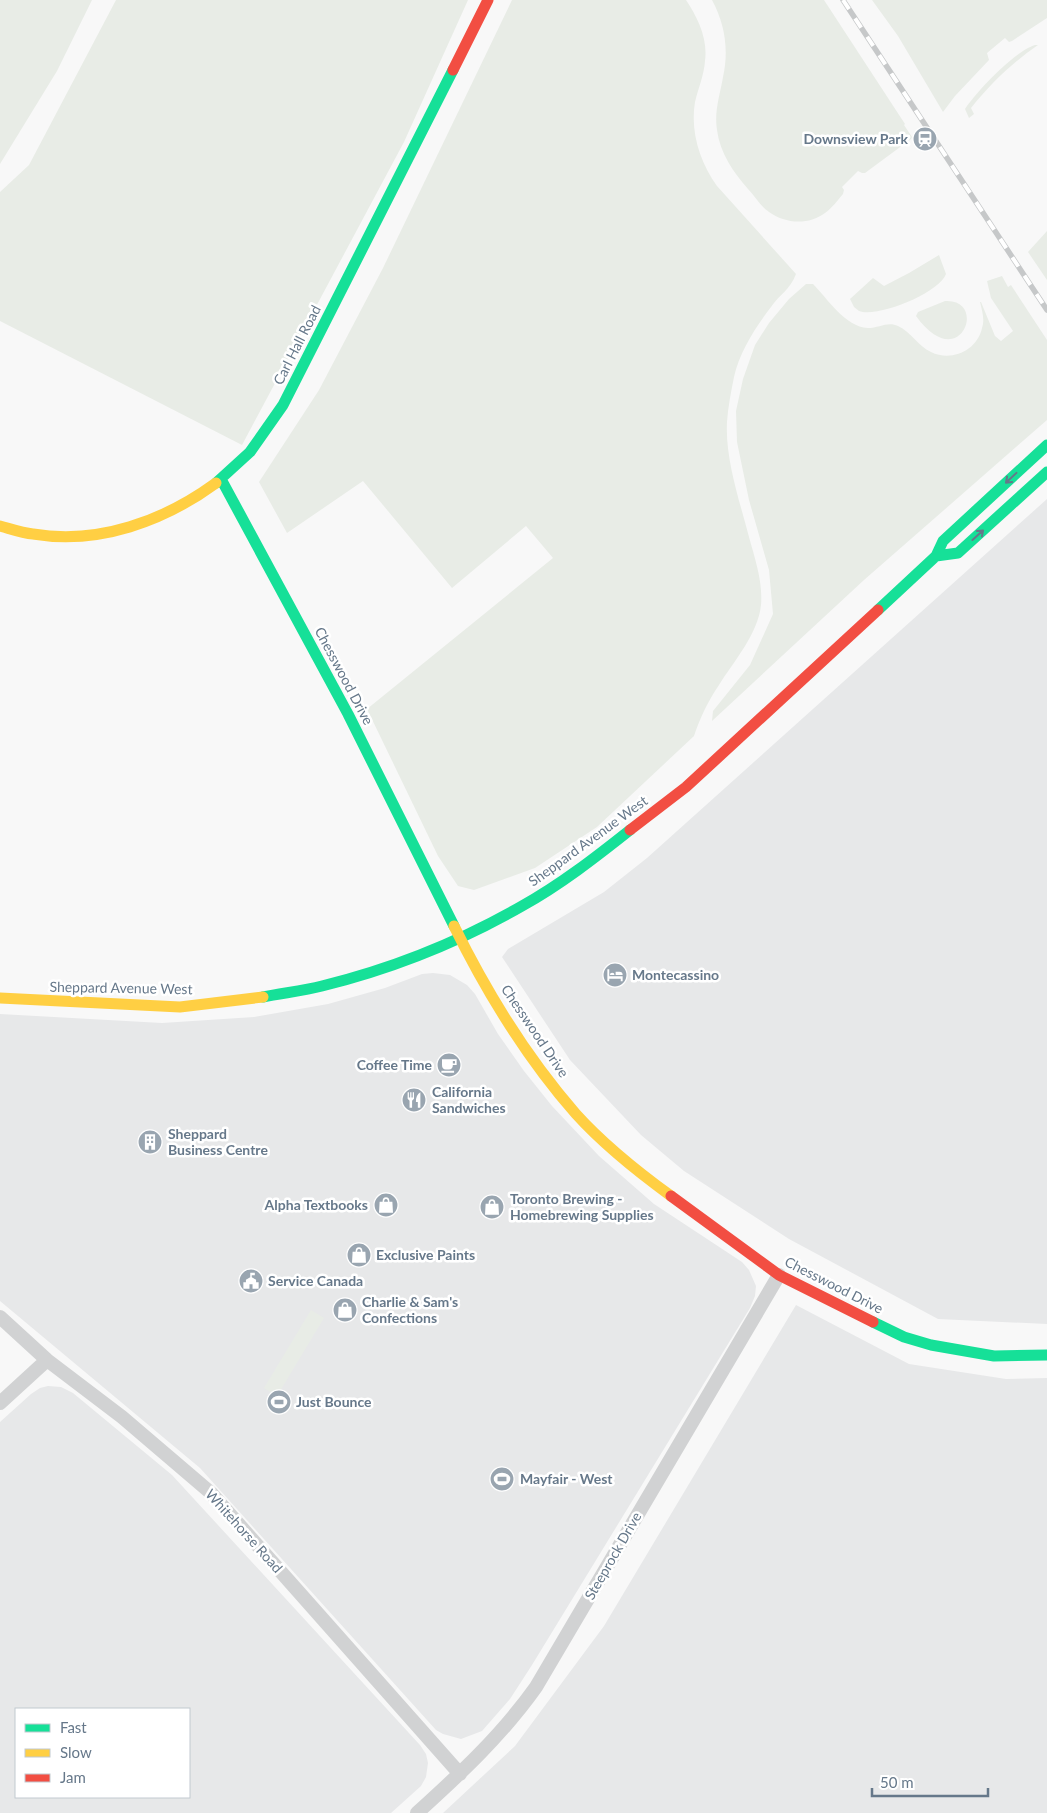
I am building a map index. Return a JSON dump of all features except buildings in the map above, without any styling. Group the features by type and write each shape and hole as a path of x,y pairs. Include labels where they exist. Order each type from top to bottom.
{"street":[{"name":"Carl Hall Road","path":"0,526 19,532 57,537 91,536 128,528 169,513 199,496 221,479 249,452 283,405 488,0"},
{"name":"Sheppard Avenue West","path":"0,998 180,1007 256,998 322,986 389,966 460,938 523,906 589,862 686,787 936,556 943,541 1047,445"},
{"path":"936,556 958,553 1047,472"},
{"name":"Chesswood Drive","path":"221,479 348,714 460,938 497,1004 530,1057 577,1115 643,1176 779,1275 904,1337 931,1345 994,1356 1047,1355"},
{"name":"Steeprock Drive","path":"417,1813 460,1774 507,1725 536,1687 779,1275"},
{"name":"Whitehorse Road","path":"0,1317 47,1360 122,1417 211,1493 460,1774"},
{"path":"0,1403 47,1360"}],"shaded area":[{"path":"0,0 92,0 57,71 0,164"},
{"path":"116,0 468,0 404,142 242,445 0,321 0,192 29,165"},
{"path":"512,0 686,0 698,21 706,53 694,113 695,135 701,157 717,186 796,274 788,288 759,323 744,349 734,377 728,411 728,451 761,588 759,616 750,637 711,697 694,736 597,827 535,868 474,890 458,886 438,856 367,709 553,558 526,526 452,588 363,481 287,533 259,482 319,390 383,268"},
{"path":"712,0 824,0 905,124 912,137 911,139 865,173 858,171 842,187 844,190 843,194 837,201 828,211 818,217 796,222 782,219 766,210 732,169 721,147 716,116 725,67 726,47 723,28"},
{"path":"872,0 1047,0 1047,18 1012,41 1009,42 1005,38 987,53 989,60 955,96 943,112 898,36"},
{"path":"1035,45 1038,45 1011,66 986,90 971,108 974,114 969,118 965,109 978,92 1007,63"},
{"path":"1047,231 1047,280 1028,252"},
{"path":"939,255 946,274 932,289 907,302 880,311 859,311 854,307 850,299 873,278 884,286"},
{"path":"1002,276 1008,287 1011,285 1047,340 1047,420 864,580 712,721 713,711 750,665 773,614 769,570 749,500 737,442 736,411 743,379 755,345 769,323 789,299 806,284 813,284 844,318 852,323 868,328 887,324 894,325 903,329 931,352 947,356 955,355 969,348 979,336 983,321 980,302 995,336 1001,341 1013,331 991,298 987,281"},
{"path":"945,301 958,303 965,311 967,321 964,330 956,337 945,339 932,333 916,316 918,312"},
{"path":"1047,499 1047,1324 938,1319 789,1239 684,1171 641,1135 570,1060 502,957 508,949 604,892 647,858"},
{"path":"422,974 450,975 467,985 475,994 498,1034 524,1071 552,1106 599,1156 654,1204 742,1262 749,1270 756,1286 755,1296 750,1308 510,1699 482,1731 461,1739 436,1730 200,1468 0,1301 0,1014 162,1023 254,1017 328,1004 385,988"},
{"path":"796,1305 909,1364 1006,1379 1047,1378 1047,1813 443,1813 515,1746 604,1626"},
{"path":"311,1310 324,1318 277,1396 264,1388"},
{"path":"48,1386 61,1387 73,1393 172,1475 420,1745 426,1754 428,1763 426,1777 421,1786 391,1813 0,1813 0,1422 40,1388"}],"railway":[{"path":"843,0 1047,310"}],"traffic: fast":[{"path":"216,483 250,452 283,405 453,70"},
{"path":"878,610 936,556 943,541 1047,445"},
{"path":"936,556 958,553 1047,472"},
{"path":"221,479 348,714 454,926"},
{"path":"263,997 315,988 374,971 425,953 475,931 550,889 630,830"},
{"path":"873,1322 904,1337 931,1345 994,1356 1047,1355"}],"traffic: slow":[{"path":"0,526 25,533 58,537 106,533 153,519 175,509 216,483"},
{"path":"454,926 494,1000 525,1048 558,1093 576,1114 610,1147 671,1196"},
{"path":"0,998 180,1007 263,997"}],"traffic: jam":[{"path":"453,70 488,0"},
{"path":"630,830 686,787 878,610"},
{"path":"671,1196 779,1275 873,1322"}],"place":[{"name":"Downsview Park","path":"925,139"},
{"name":"Montecassino","path":"615,975"},
{"name":"Coffee Time","path":"449,1065"},
{"name":"California Sandwiches","path":"414,1100"},
{"name":"Sheppard Business Centre","path":"150,1142"},
{"name":"Alpha Textbooks","path":"386,1205"},
{"name":"Toronto Brewing - Homebrewing Supplies","path":"492,1207"},
{"name":"Exclusive Paints","path":"359,1255"},
{"name":"Service Canada","path":"251,1281"},
{"name":"Charlie & Sam's Confections","path":"345,1310"},
{"name":"Just Bounce","path":"279,1402"},
{"name":"Mayfair - West","path":"502,1479"}]}
